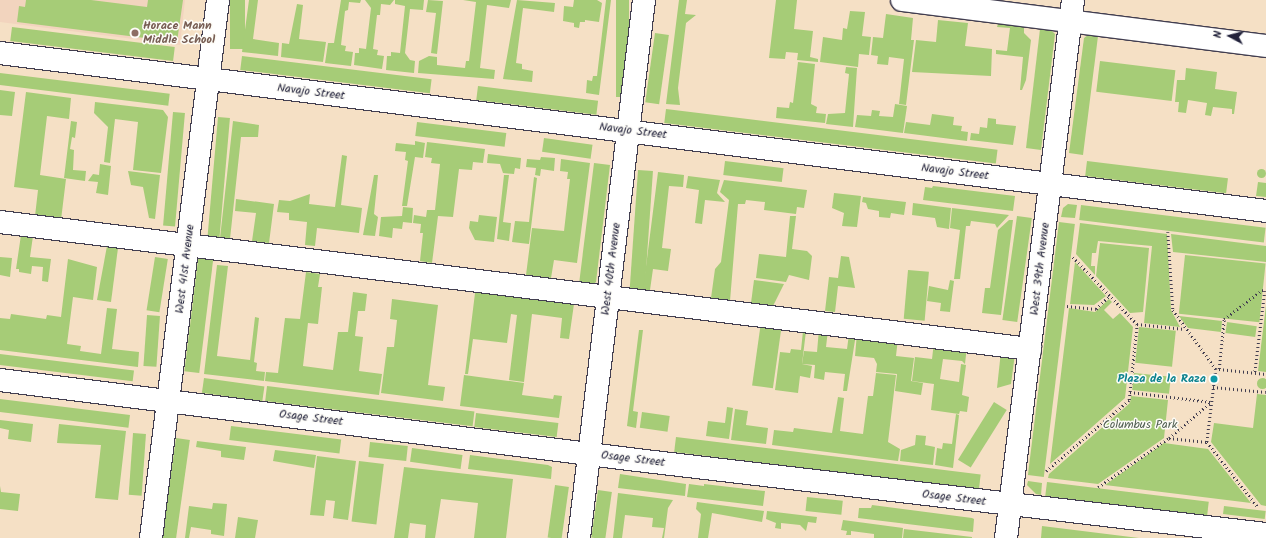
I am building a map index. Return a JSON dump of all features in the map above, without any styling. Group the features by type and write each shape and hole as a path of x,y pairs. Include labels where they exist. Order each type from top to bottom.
{"street":[{"name":"West 41st Avenue","path":"151,538 218,0"},
{"name":"West 40th Avenue","path":"579,538 644,0"},
{"path":"902,0 1266,46"},
{"name":"West 39th Avenue","path":"1006,538 1073,0"},
{"name":"Navajo Street","path":"0,53 1266,211"},
{"path":"0,222 1030,349"},
{"name":"Osage Street","path":"0,380 169,400 589,454 1010,505 1266,534"}],"path":[{"path":"1168,232 1173,310 1185,329 1217,369 1266,374"},
{"path":"1073,257 1137,324 1185,329"},
{"path":"1256,373 1265,291 1262,290 1224,319 1213,387 1207,442 1258,507"},
{"path":"1067,306 1096,309 1109,296"},
{"path":"1046,471 1129,400 1137,324"},
{"path":"1213,387 1266,392"},
{"path":"1130,392 1212,402"},
{"path":"1098,487 1169,438 1212,402"},
{"path":"1169,438 1207,442"}],"shaded area":[{"name":"Horace Mann Middle School","path":"0,0 185,0 180,45 0,22"}],"green space":[{"name":"Horace Mann Middle School","path":"26,0 91,0 147,7 148,0 183,0 177,42 17,22 19,6 25,7"},
{"path":"230,0 245,0 245,49 230,49"},
{"path":"249,0 258,0 253,39 279,43 278,56 242,52"},
{"path":"341,0 361,0 360,3 349,2 348,10 345,11 341,45 346,46 345,51 353,52 351,66 325,63 328,43 334,43"},
{"path":"365,0 394,0 390,5 381,4 380,15 377,15 373,49 378,50 377,55 384,56 382,69 354,65 355,53 359,53 359,48 366,49 371,8"},
{"path":"395,0 424,0 423,10 410,9 405,53 410,60 415,61 414,73 386,70 387,56 391,56 391,52 400,53 405,6 395,4"},
{"path":"428,0 443,1 437,54 431,53 436,13 426,12"},
{"path":"463,0 511,0 509,8 487,5 480,68 495,70 494,79 418,73 419,61 429,56 437,57 437,65 465,68 466,61 469,61 476,2"},
{"path":"517,0 555,3 554,12 523,8 516,63 522,64 522,69 533,71 532,82 503,79"},
{"path":"574,0 597,0 602,3 599,22 585,20 585,22 580,22 579,28 574,27 574,23 563,21 564,6 573,7"},
{"path":"606,0 611,0 599,95 586,93 587,80 592,81 593,76 597,76"},
{"path":"616,0 629,0 629,97 616,97"},
{"path":"679,0 687,0 685,14 696,15 686,23 678,88 680,105 666,104"},
{"path":"776,0 797,0 794,29 813,31 810,57 818,59 818,62 797,60 798,53 786,52 785,59 769,58"},
{"path":"297,4 303,5 299,39 326,42 323,62 281,57 282,43 289,44"},
{"path":"850,11 865,12 862,36 871,37 869,55 859,54 858,67 820,62 823,37 842,40 843,28 847,29"},
{"path":"886,14 913,18 911,40 914,40 906,105 899,104 904,59 889,57 888,65 877,64 878,56 871,55 873,37 883,38"},
{"path":"938,20 968,23 965,46 992,49 991,76 912,72 916,40 936,42"},
{"path":"998,24 1024,27 1024,33 1031,40 1026,80 1022,90 1020,90 1023,57 996,54 996,50 1007,51 1010,28 997,27"},
{"path":"12,27 175,47 173,61 10,41"},
{"path":"1040,29 1051,30 1055,34 1041,150 1026,148"},
{"path":"655,33 669,35 659,104 645,102"},
{"path":"1088,35 1098,36 1083,155 1069,153 1084,38"},
{"path":"242,56 432,79 430,93 240,70"},
{"path":"1100,61 1175,70 1172,101 1096,92"},
{"path":"798,62 815,64 811,104 817,107 816,113 826,114 825,123 776,118 777,107 789,108 790,102 793,103"},
{"path":"846,67 857,68 853,127 826,124 828,114 845,113 849,74 845,73"},
{"path":"1186,68 1217,72 1215,89 1237,92 1234,114 1232,114 1232,109 1213,107 1211,116 1205,115 1207,103 1188,100 1186,113 1178,112 1179,102 1175,102 1177,80 1185,80"},
{"path":"0,73 170,94 168,106 0,85"},
{"path":"478,86 598,101 596,115 476,100"},
{"path":"0,90 15,92 12,116 0,115"},
{"path":"26,92 71,98 69,119 47,116 40,175 66,179 61,220 35,216 38,190 14,187"},
{"path":"95,102 163,110 168,117 161,173 133,170 138,122 115,119 110,163 104,162 108,127 94,113"},
{"path":"895,104 907,106 903,133 855,127 857,115 871,116 872,110 880,111 879,116 893,117"},
{"path":"666,109 998,150 996,164 664,123"},
{"path":"173,112 185,113 175,227 163,226"},
{"path":"932,114 954,117 953,125 962,126 961,131 968,132 967,141 904,133 906,122 930,125"},
{"path":"218,117 230,118 219,239 207,238"},
{"path":"988,118 996,119 996,124 1016,126 1013,145 970,140 971,133 979,134 980,127 987,128"},
{"path":"71,121 77,122 75,138 72,137 70,149 74,150 73,170 86,171 85,181 64,178"},
{"path":"233,121 259,125 258,137 241,137 230,239 220,238"},
{"path":"417,122 506,133 505,147 415,136"},
{"path":"544,138 593,145 591,159 542,152"},
{"path":"415,141 425,143 423,158 415,157 407,206 402,206 408,161 405,160 406,152 395,151 396,143 415,145"},
{"path":"427,142 485,149 483,163 473,162 472,170 459,169 453,217 438,216 432,263 420,261 423,233 420,233 421,224 413,223 414,215 426,217 427,210 435,210 440,164 431,163 432,158 425,157"},
{"path":"488,154 521,158 520,169 515,168 514,174 503,173 500,164 487,163"},
{"path":"342,155 347,156 341,205 362,208 359,233 317,228 315,246 305,245 307,222 289,220 289,213 277,212 279,200 290,201 310,194 309,204 335,207"},
{"path":"541,157 555,158 554,171 541,169 540,176 535,175 536,168 526,167 527,159 540,160"},
{"path":"561,159 590,163 577,263 554,260 551,278 526,275 532,228 564,231 570,179 567,179 568,172 560,171"},
{"path":"725,161 784,168 782,182 723,175"},
{"path":"1087,161 1228,178 1226,193 1085,176"},
{"path":"594,163 610,165 596,282 592,285 579,284"},
{"path":"100,164 111,166 108,195 96,193 98,182 88,181 93,174 99,175"},
{"path":"1261,168 1266,173 1261,178 1256,173"},
{"path":"638,170 653,171 644,298 629,297"},
{"path":"128,171 160,175 155,219 149,218 143,187 131,185"},
{"path":"658,172 684,175 683,187 669,186 662,248 671,249 668,271 653,269 650,290 673,293 671,302 642,298"},
{"path":"374,175 378,175 374,214 378,217 375,236 363,235"},
{"path":"504,175 509,175 503,222 511,223 509,241 497,239"},
{"path":"688,176 720,180 717,193 725,202 705,200 702,224 695,223 699,190 686,188"},
{"path":"534,177 537,178 529,244 512,242 515,221 529,222"},
{"path":"724,180 807,190 804,208 797,207 796,214 764,210 765,202 746,200 745,204 738,204 730,301 711,298 715,269 721,262 729,200 720,192"},
{"path":"1258,182 1266,183 1266,197 1256,196"},
{"path":"933,186 1015,196 1013,211 923,200 925,187 932,188"},
{"path":"834,193 861,196 857,227 842,226 844,213 832,208"},
{"path":"863,197 906,202 904,215 891,213 890,218 879,217 879,211 868,209 866,203 862,202"},
{"path":"236,199 274,204 269,243 252,241 256,213 235,211"},
{"path":"913,203 951,208 949,229 937,227 935,218 912,215"},
{"path":"1068,204 1077,205 1075,218 1061,217 1063,208"},
{"path":"1081,205 1266,228 1264,243 1079,220"},
{"path":"403,207 413,208 412,223 403,222 402,229 393,228 392,238 379,236 381,217 402,216"},
{"path":"952,208 1009,215 997,228 995,224 971,221 970,226 966,226 960,279 954,279 960,230 950,228"},
{"path":"479,215 497,217 494,242 475,240 469,228 470,221 478,222"},
{"path":"790,216 796,216 792,249 807,251 812,256 809,280 789,275 786,282 756,278 759,254 786,257"},
{"path":"1017,216 1032,218 1017,322 1002,320"},
{"path":"1009,220 1013,220 1001,315 982,313 985,288 990,288 998,230"},
{"path":"1059,222 1075,224 1044,477 1028,475"},
{"path":"1080,223 1167,234 1171,310 1180,327 1144,323 1152,246 1098,241 1096,253 1092,253 1091,266 1095,266 1095,275 1076,254"},
{"path":"1171,234 1266,246 1266,262 1173,252"},
{"path":"21,235 33,236 30,257 51,259 48,282 42,281 43,267 32,266 31,274 19,272 19,269 16,269"},
{"path":"1100,243 1149,248 1143,312 1130,313 1096,276"},
{"path":"107,246 118,248 111,302 97,300"},
{"path":"199,251 214,253 199,373 184,371"},
{"path":"1185,255 1266,263 1259,322 1179,314"},
{"path":"841,256 849,257 855,288 838,286 835,312 825,311 829,277 838,278"},
{"path":"0,257 12,258 10,277 0,275"},
{"path":"155,257 168,259 159,312 147,310"},
{"path":"68,259 97,267 93,300 73,297 67,344 81,346 80,351 101,354 107,308 117,309 112,349 139,352 138,367 0,350 0,318 10,319 11,314 46,319 47,315 61,317"},
{"path":"1075,262 1106,296 1094,305 1070,304"},
{"path":"217,265 228,266 217,356 250,360 255,317 259,318 254,362 257,363 256,371 265,372 264,381 204,374"},
{"path":"908,270 929,272 925,321 904,319"},
{"path":"306,272 320,274 318,287 322,287 318,324 308,323 303,366 333,370 338,332 348,332 353,292 367,294 365,311 358,311 355,336 363,337 359,371 382,374 379,395 265,381 266,372 278,373 285,318 300,319"},
{"path":"754,280 784,284 773,306 751,303"},
{"path":"950,280 954,281 950,312 940,311 941,303 927,301 929,286 948,290"},
{"path":"476,285 575,297 569,339 560,338 562,318 532,314 524,382 509,380 517,315 511,314 507,343 473,339 468,374 465,374"},
{"path":"392,299 438,305 428,385 445,387 443,401 381,393 387,347 394,347 397,320 390,319"},
{"name":"Columbus Park","path":"1109,299 1112,302 1104,310 1113,319 1120,313 1133,327 1125,398 1050,464 1069,308 1095,312"},
{"path":"1266,305 1266,372 1258,371"},
{"path":"147,315 160,316 156,367 143,366"},
{"path":"1179,316 1222,321 1221,332 1188,328"},
{"path":"761,322 782,325 773,388 752,385"},
{"path":"1227,322 1257,326 1255,337 1225,333"},
{"path":"1139,327 1176,331 1172,367 1135,363"},
{"path":"819,329 828,330 826,347 847,349 849,334 856,334 847,391 843,391 845,374 825,372 824,380 814,378 815,365 802,364 804,351 817,352"},
{"path":"639,330 643,330 633,411 638,412 636,428 627,426"},
{"path":"803,331 806,331 802,364 812,366 810,378 800,376 798,393 775,390 780,352 790,353 791,349 801,350"},
{"path":"857,333 898,338 896,356 914,358 911,381 923,383 921,395 895,391 897,374 876,372 877,364 874,358 855,356"},
{"path":"934,342 967,346 965,364 962,361 943,359 940,379 959,382 961,364 966,365 962,395 969,397 967,412 960,411 959,414 931,410 934,384 912,381 915,357 932,359"},
{"path":"1001,351 1015,354 1011,384 997,388"},
{"path":"0,354 134,370 133,381 0,365"},
{"path":"876,373 896,375 888,442 900,449 898,461 772,445 774,430 793,432 794,428 832,433 838,397 844,398 840,431 863,434 868,396 873,396"},
{"name":"Columbus Park","path":"1134,373 1171,377 1169,394 1132,390"},
{"path":"464,375 524,383 522,395 553,399 554,395 562,396 559,418 460,406"},
{"path":"1262,377 1266,379 1268,383 1266,387 1262,389 1258,387 1256,383 1258,379"},
{"path":"204,378 264,386 262,401 202,393"},
{"path":"267,386 474,411 473,426 265,401"},
{"name":"Columbus Park","path":"1257,394 1266,395 1266,506 1261,505 1211,442 1214,423 1253,428"},
{"name":"Columbus Park","path":"1131,396 1168,400 1164,438 1098,484 1048,478 1049,474 1130,403"},
{"path":"0,399 130,415 128,428 0,412"},
{"path":"994,402 1007,410 971,468 958,460"},
{"path":"727,407 733,408 729,439 706,436 708,421 725,423"},
{"path":"735,409 748,411 746,425 768,428 766,444 731,440"},
{"path":"642,412 670,416 668,432 640,428"},
{"path":"476,413 558,423 557,437 474,427"},
{"path":"956,414 959,415 953,468 935,465 937,448 942,449 943,443 952,444"},
{"path":"0,420 33,424 31,442 8,439 9,430 0,428"},
{"path":"59,424 126,431 118,500 95,498 101,445 57,443"},
{"path":"231,426 341,440 339,453 229,440"},
{"path":"133,433 146,434 142,496 129,495"},
{"path":"916,435 926,436 925,445 935,447 933,465 900,461 901,450 915,445"},
{"path":"676,437 981,474 979,489 674,452"},
{"path":"176,438 190,440 176,538 162,538"},
{"path":"197,441 246,447 244,460 221,457 221,451 196,447"},
{"path":"370,442 408,446 406,461 368,457"},
{"name":"Columbus Park","path":"1164,443 1208,449 1251,503 1105,485"},
{"path":"412,448 463,455 461,469 410,462"},
{"path":"275,450 316,455 314,468 273,461"},
{"path":"470,455 548,465 552,467 551,479 468,469"},
{"path":"317,456 356,461 348,520 333,518 335,501 326,500 324,516 310,515"},
{"path":"359,461 384,464 376,525 352,522"},
{"path":"404,467 513,479 506,538 474,538 478,503 441,499 435,538 425,538 426,525 410,523 408,538 394,538"},
{"path":"620,474 686,484 685,496 618,488"},
{"path":"1028,481 1042,483 1041,495 1036,494 1027,485"},
{"path":"1047,482 1209,502 1207,516 1045,496"},
{"path":"689,484 704,486 704,484 765,491 763,506 687,497"},
{"path":"555,485 569,487 562,538 548,537"},
{"path":"0,486 1,492 20,494 18,511 0,509"},
{"path":"598,490 612,492 605,538 591,538"},
{"path":"618,493 673,500 668,508 664,538 662,538 664,528 652,527 653,518 625,515 622,538 613,538"},
{"path":"807,497 843,501 841,515 806,511"},
{"path":"697,502 764,511 762,522 712,513 708,538 698,538 701,514 696,509"},
{"path":"213,503 227,504 224,536 211,534 211,530 191,527 189,538 185,538 189,506 212,509"},
{"path":"872,505 972,518 974,519 973,532 858,518 859,508 871,508"},
{"path":"1224,506 1266,511 1265,519 1223,514"},
{"path":"767,511 817,517 816,523 808,522 806,531 800,525 781,523 781,529 775,528 776,523 766,519"},
{"path":"238,517 258,520 255,538 235,538"},
{"path":"843,520 903,528 902,538 874,538 874,534 851,531 851,535 846,535 847,531 841,530"},
{"path":"1042,526 1139,538 1041,538"},
{"path":"904,529 972,537 972,538 903,538"}],"place":[{"name":"Horace Mann Middle School","path":"135,33"},
{"name":"Plaza de la Raza","path":"1214,379"}]}
